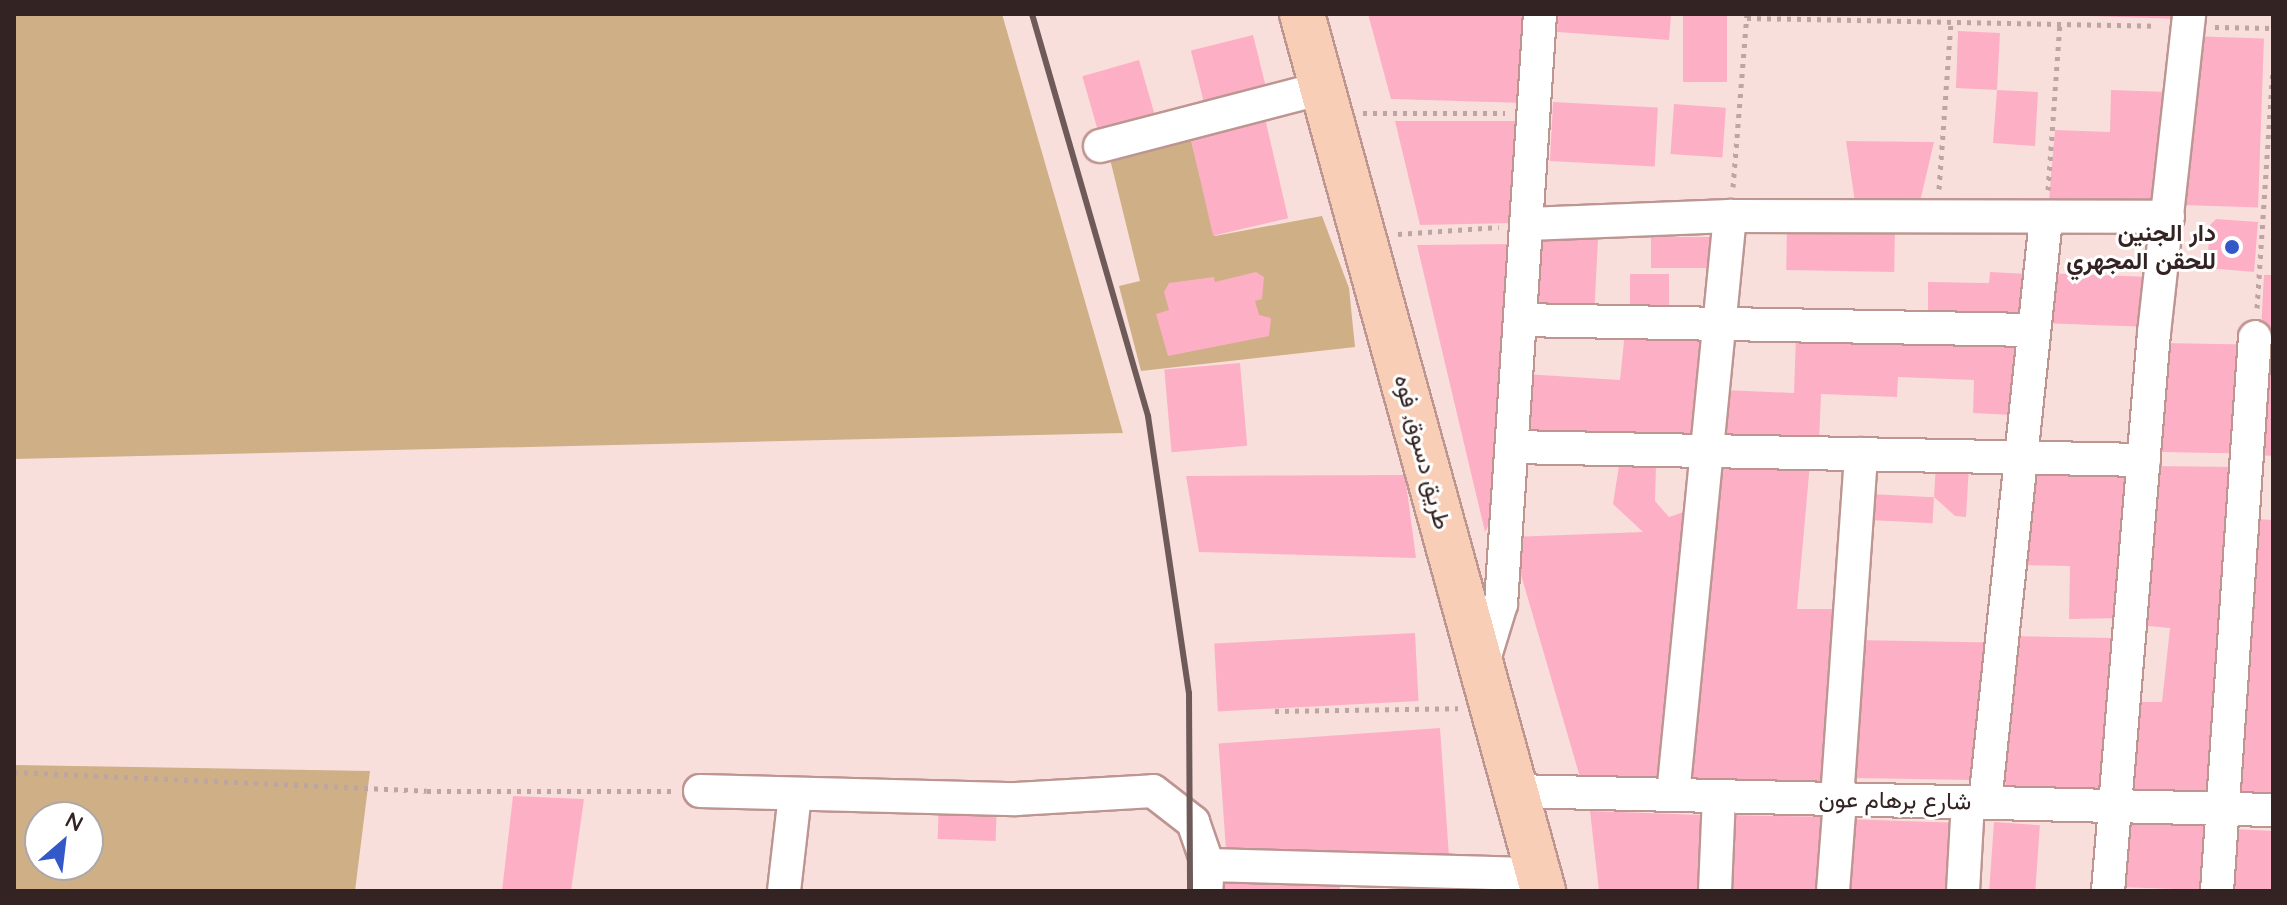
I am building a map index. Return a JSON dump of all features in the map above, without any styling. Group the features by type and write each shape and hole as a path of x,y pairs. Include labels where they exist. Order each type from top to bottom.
{"main road":[{"name":"طريق دسوق, فوه","path":"1302,14 1541,883"}],"street":[{"path":"1482,666 1501,604 1540,14"},
{"path":"2108,891 2144,460 2189,20"},
{"path":"1100,146 1326,100"},
{"path":"1528,224 1730,216 2168,217"},
{"path":"1673,795 1730,216"},
{"path":"1963,891 1977,802 2046,219"},
{"path":"1520,320 2032,330"},
{"path":"2217,891 2255,337"},
{"path":"1512,447 2144,460"},
{"path":"1833,891 1861,454"},
{"path":"700,791 1088,798 1153,791 1193,822 1207,878 1541,883"},
{"name":"شارع برهام عون","path":"1516,791 2273,810"},
{"path":"784,891 795,795"},
{"path":"1715,891 1719,796"}],"path":[{"path":"1730,216 1747,16 2060,24 2189,20 2273,28"},
{"path":"1937,218 1951,23"},
{"path":"2046,219 2060,24"},
{"path":"2255,337 2273,70"},
{"path":"1326,100 1534,113"},
{"path":"1364,237 1528,224"},
{"path":"1275,711 1493,707"},
{"path":"14,772 427,791 700,791"}],"shaded area":[{"path":"14,14 1002,14 1123,433 14,459"},
{"path":"1190,136 1215,236 1322,216 1349,288 1355,347 1141,371 1119,286 1140,281 1109,155"},
{"path":"14,765 370,771 355,891 14,891"}],"building":[{"path":"1368,14 1530,14 1524,103 1391,99"},
{"path":"1558,14 1671,14 1669,40 1557,32"},
{"path":"1683,14 1727,14 1727,82 1683,82"},
{"path":"2027,14 2184,14 2183,19"},
{"path":"1958,31 2000,33 1997,90 1956,88"},
{"path":"1253,35 1266,86 1204,102 1191,50"},
{"path":"2189,36 2264,39 2258,208 2183,205"},
{"path":"1139,60 1155,115 1098,131 1082,76"},
{"path":"1997,90 2038,92 2035,146 1993,143"},
{"path":"2111,90 2168,92 2161,211 2048,212 2055,130 2110,132"},
{"path":"1553,102 1658,107 1655,166 1550,161"},
{"path":"1674,104 1726,108 1722,158 1671,154"},
{"path":"1265,118 1288,218 1213,236 1190,135"},
{"path":"1395,121 1526,121 1515,223 1420,225"},
{"path":"1846,141 1934,142 1918,210 1856,209"},
{"name":"دار الجنين للحقن المجهري","path":"2216,219 2258,222 2254,272 2207,268 2210,225"},
{"path":"1787,224 1895,226 1894,272 1786,270"},
{"path":"1542,237 1598,240 1594,311 1538,308"},
{"path":"1651,237 1714,237 1714,268 1651,268"},
{"path":"1515,244 1497,509 1485,532 1417,245"},
{"path":"1256,272 1264,277 1262,299 1255,301 1259,315 1271,318 1269,336 1168,356 1156,314 1169,310 1164,292 1169,283 1214,277 1215,282"},
{"path":"1990,272 2028,274 2024,325 1928,323 1928,282 1989,283"},
{"path":"2040,273 2153,277 2151,327 2038,323"},
{"path":"1630,274 1669,274 1669,309 1630,309"},
{"path":"2264,275 2273,275 2273,330 2261,330"},
{"path":"1625,331 1708,332 1697,444 1521,441 1525,374 1620,380"},
{"path":"1796,334 2015,342 2013,415 1973,413 1974,380 1898,377 1897,397 1821,394 1819,443 1722,438 1725,390 1794,393"},
{"path":"2163,343 2245,344 2243,453 2161,452"},
{"path":"2262,345 2273,345 2273,456 2256,455"},
{"path":"1240,363 1247,446 1172,452 1164,370"},
{"path":"1620,459 1656,465 1655,501 1669,517 1693,509 1664,793 1584,791 1510,537 1643,532 1613,504"},
{"path":"1713,463 1810,463 1797,609 1844,609 1833,792 1683,788"},
{"path":"1936,464 1969,466 1966,517 1955,516 1934,497"},
{"path":"2150,466 2239,467 2216,805 2124,802 2132,702 2162,702 2170,628 2138,625"},
{"path":"2024,467 2135,470 2121,618 2069,619 2070,566 2015,565"},
{"path":"1405,475 1416,558 1199,552 1186,476"},
{"path":"1871,494 1934,497 1933,523 1870,520"},
{"path":"2255,519 2273,520 2273,803 2233,802"},
{"path":"1415,633 1419,701 1218,711 1214,644"},
{"path":"2008,636 2118,638 2115,797 2005,795"},
{"path":"1855,640 1992,642 1990,780 1853,778"},
{"path":"1440,728 1449,861 1228,876 1219,743"},
{"path":"513,796 584,799 571,891 502,891"},
{"path":"939,800 997,802 996,841 938,839"},
{"path":"1590,811 1703,815 1699,891 1599,891"},
{"path":"1723,815 1826,817 1825,891 1722,891"},
{"path":"1846,819 1962,823 1960,891 1843,891"},
{"path":"1994,822 2040,825 2035,891 1989,891"},
{"path":"2120,823 2214,826 2212,890 2118,887"},
{"path":"2235,829 2273,831 2273,891 2229,891"},
{"path":"1214,878 1340,885 1340,891 1214,891"}],"railway":[{"path":"1032,14 1148,416 1189,693 1190,891"}],"place":[{"name":"دار الجنين للحقن المجهري","path":"2232,247"}]}
